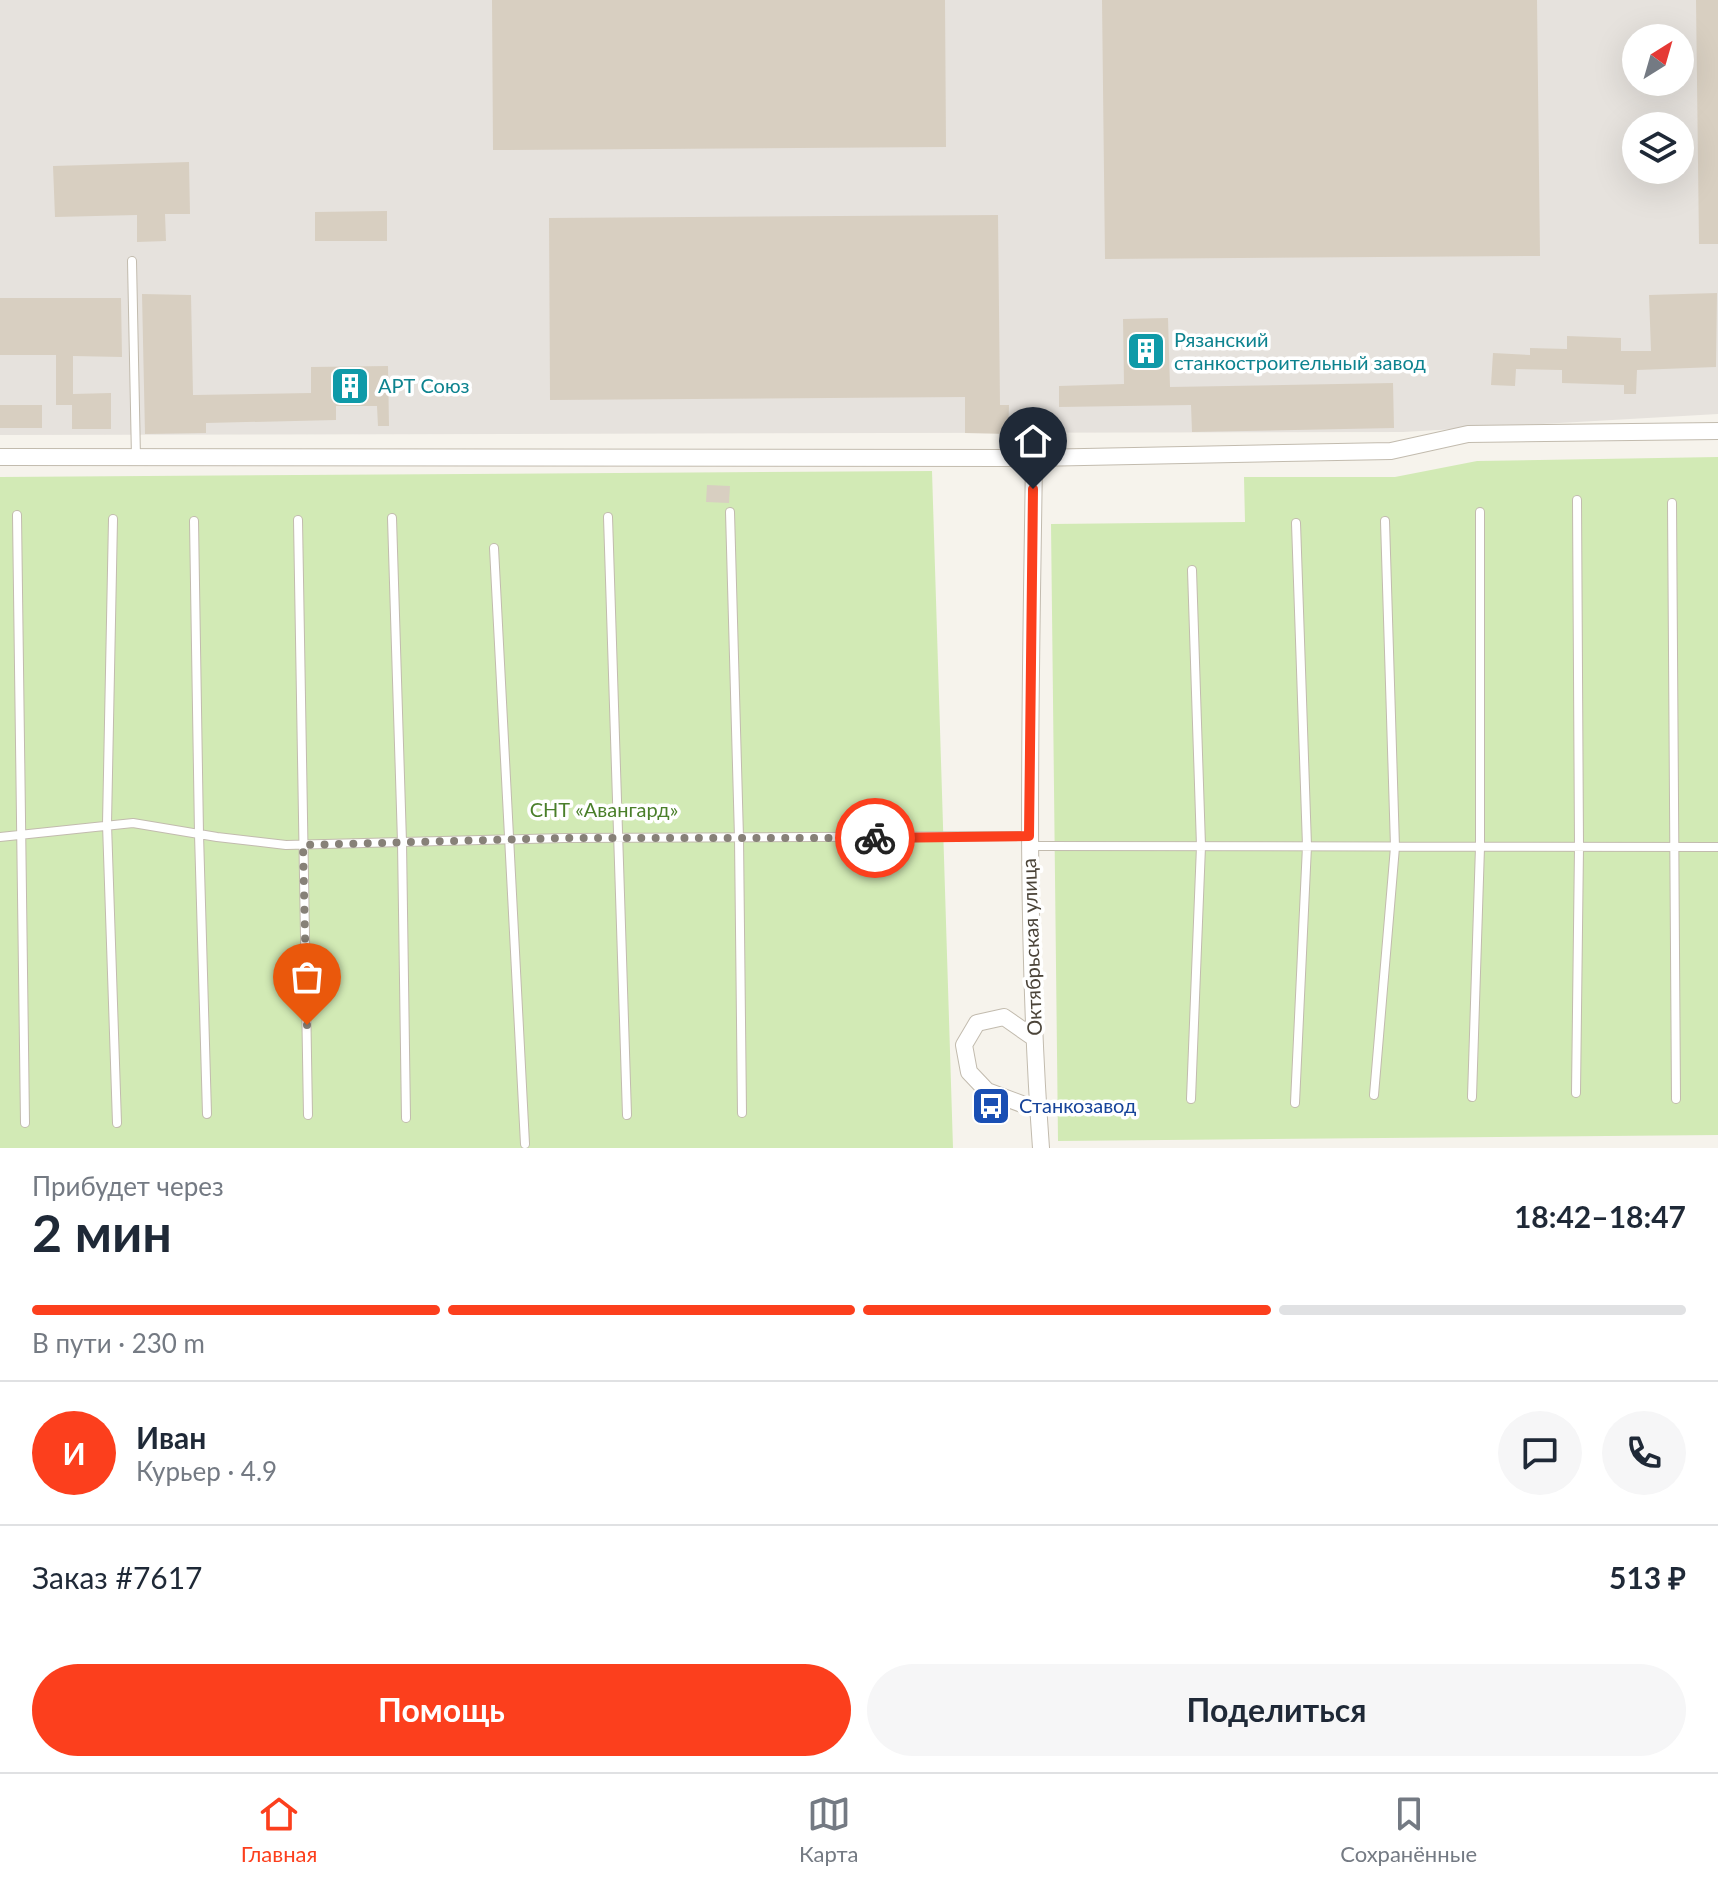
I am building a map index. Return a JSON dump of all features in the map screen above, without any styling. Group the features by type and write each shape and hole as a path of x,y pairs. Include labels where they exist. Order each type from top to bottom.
{"street":[{"path":"0,457 1034,458 1391,451 1468,434 1718,431"},
{"name":"Октябрьская улица","path":"1034,458 1029,841 1034,1038 1041,1148"},
{"path":"1034,1038 1004,1017 977,1023 964,1045 969,1072 987,1091 1038,1110"}],"lane":[{"path":"132,261 136,459"},
{"path":"1576,1093 1579,847 1577,500"},
{"path":"1672,503 1676,1099"},
{"path":"730,512 739,838 742,1113"},
{"path":"1472,1097 1480,847 1480,512"},
{"path":"17,515 25,1123"},
{"path":"608,517 627,1115"},
{"path":"392,518 402,842 406,1118"},
{"path":"113,519 107,824 117,1123"},
{"path":"298,520 308,1115"},
{"path":"194,521 207,1114"},
{"path":"1374,1095 1395,847 1385,521"},
{"path":"1295,1103 1307,846 1296,523"},
{"path":"494,548 525,1144"},
{"path":"1191,1099 1201,846 1192,570"},
{"path":"0,837 133,823 286,845 510,839 739,838 1201,846 1718,847"}],"shaded area":[{"path":"0,0 1718,0 1718,414 1403,432 0,435"}],"green space":[{"path":"1718,457 1718,1135 1058,1141 1051,524 1245,522 1244,477 1395,477 1477,461"},
{"name":"СНТ «Авангард»","path":"932,471 953,1148 0,1148 0,477"}],"building":[{"path":"492,0 945,0 946,147 493,150"},
{"path":"1102,0 1537,0 1540,256 1105,259"},
{"path":"1696,0 1718,0 1718,244 1699,244"},
{"path":"189,162 190,214 165,214 166,241 137,242 137,215 55,217 53,166"},
{"path":"387,211 387,241 315,241 315,212"},
{"path":"998,215 1000,405 1009,405 1008,434 965,433 965,397 550,400 549,218"},
{"path":"1717,293 1716,367 1637,370 1636,394 1624,394 1624,385 1562,383 1562,370 1516,369 1515,386 1491,385 1493,353 1530,355 1530,348 1567,349 1567,336 1621,338 1621,351 1651,351 1649,295"},
{"path":"142,294 191,295 193,395 311,393 311,367 388,366 389,426 378,426 377,406 336,406 336,420 206,423 206,433 145,434"},
{"path":"0,298 121,298 122,357 73,356 73,394 111,393 111,429 72,429 72,405 56,405 56,355 0,355"},
{"name":"Рязанский станкостроительный завод","path":"1168,318 1170,387 1393,383 1394,428 1192,432 1191,405 1059,407 1059,386 1124,384 1123,319"},
{"path":"0,405 42,405 42,428 0,428"},
{"path":"707,485 730,486 729,503 706,502"}],"way so far":[{"path":"307,1025 303,845 564,838 875,838"}],"place":[{"name":"Рязанский станкостроительный завод","path":"1146,351"},
{"name":"АРТ Союз","path":"350,386"},
{"name":"Станкозавод","path":"991,1106"}],"route":[{"path":"875,838 1029,836 1033,489"}]}
